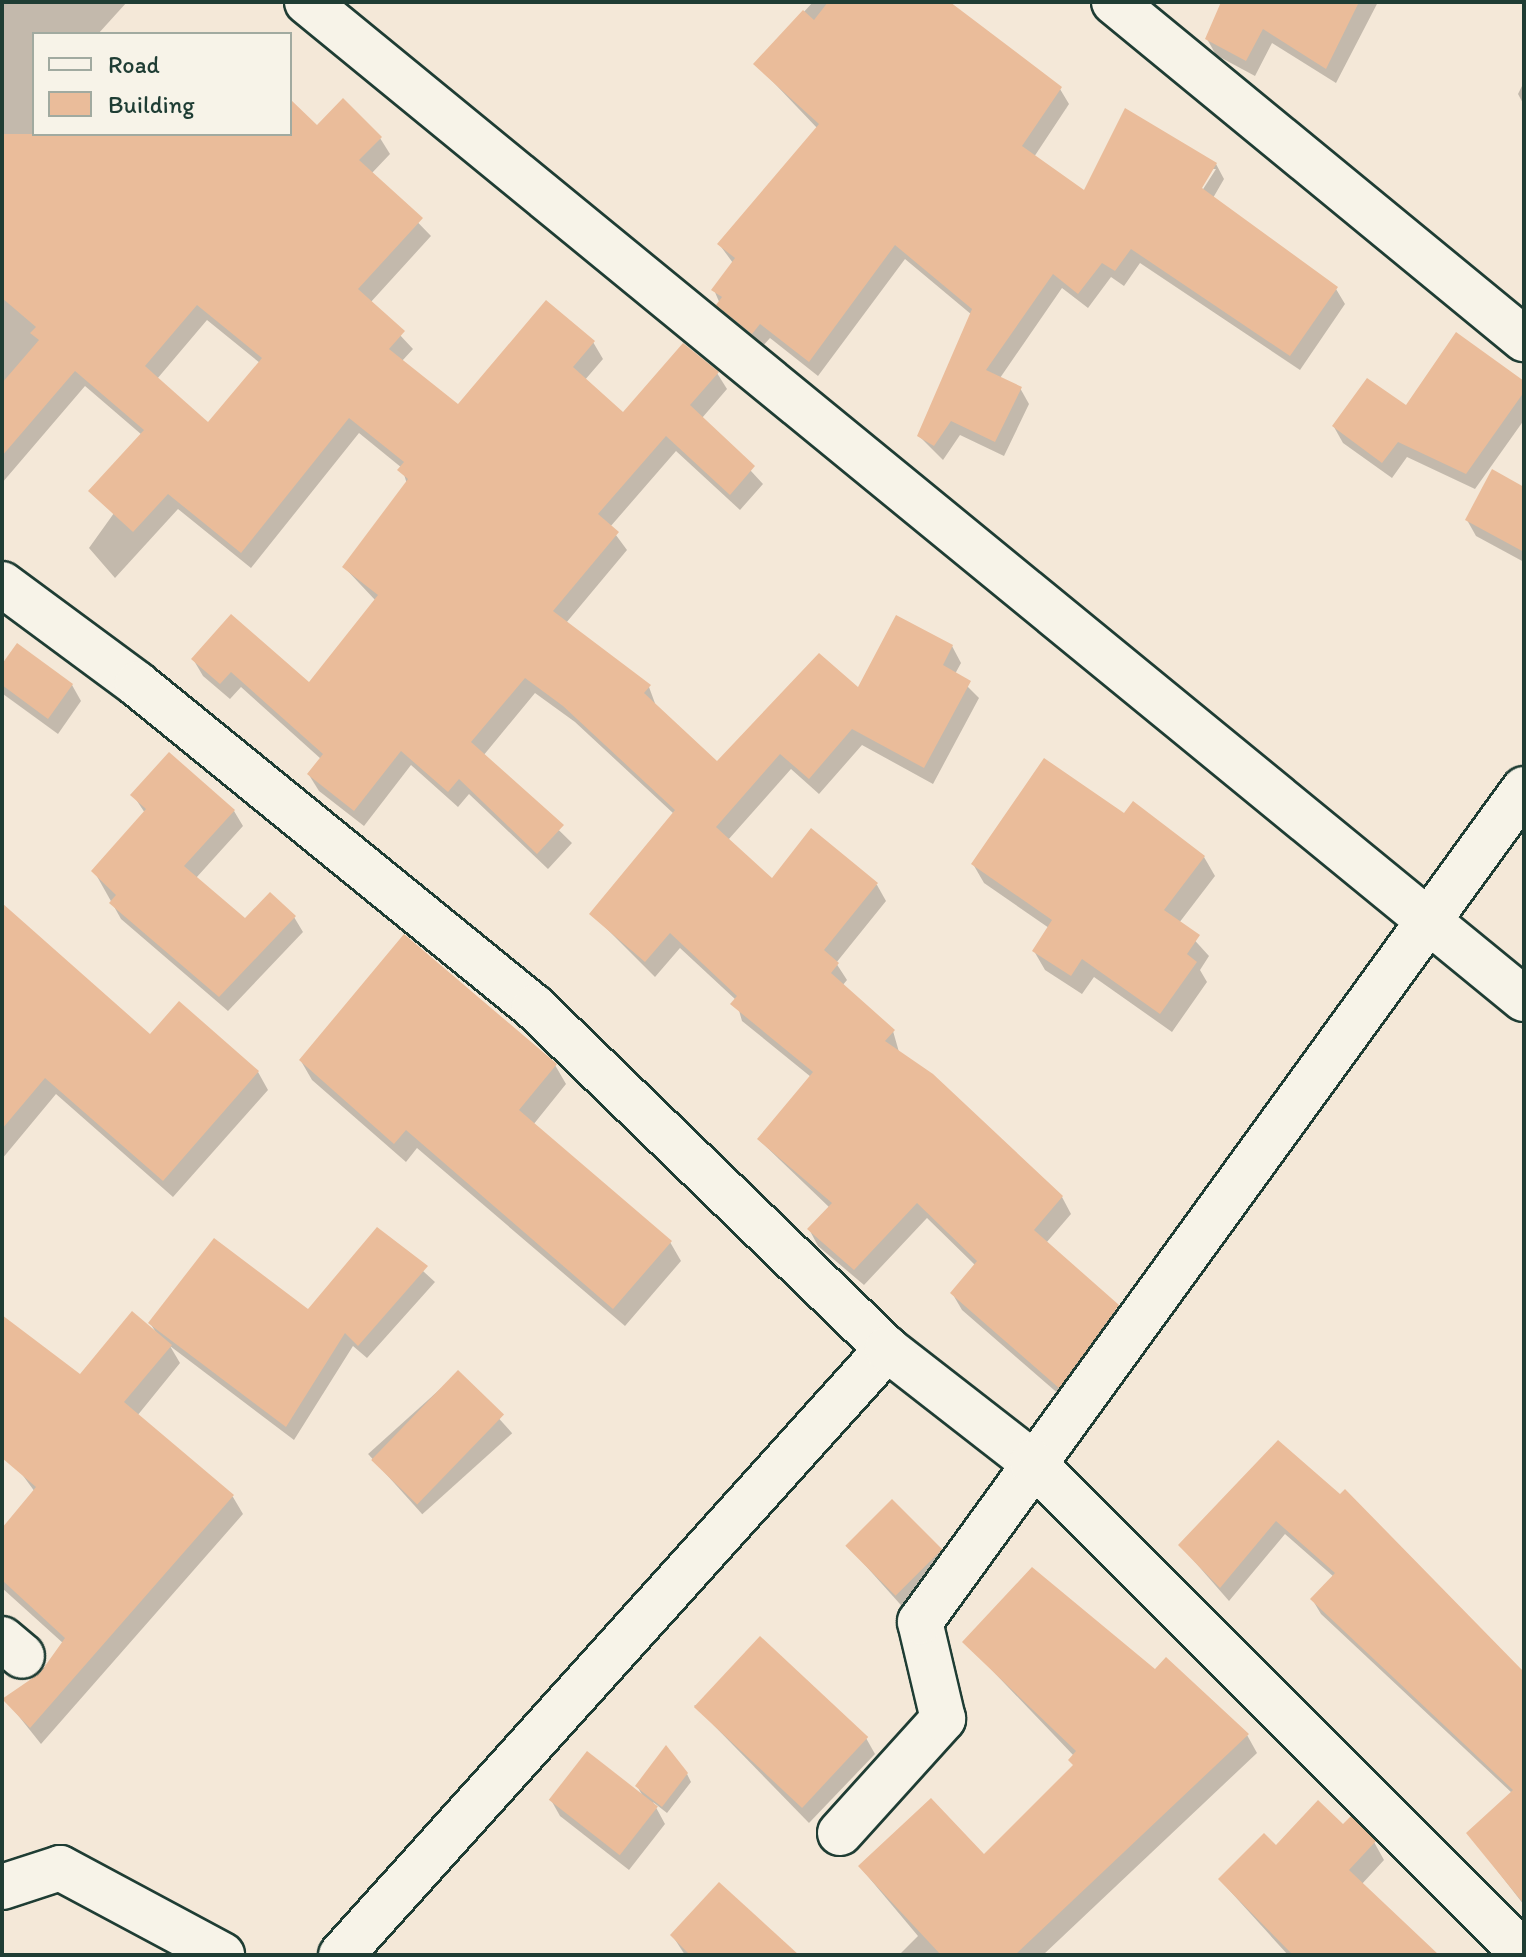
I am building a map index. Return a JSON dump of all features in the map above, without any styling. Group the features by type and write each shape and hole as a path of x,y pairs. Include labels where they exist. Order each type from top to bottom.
{"street":[{"path":"307,2 1426,924 1524,999"},
{"path":"1114,2 1524,339"},
{"path":"2,584 137,684 534,1007 887,1349 1032,1462 1524,1954"},
{"path":"840,1833 943,1719 920,1622 1032,1462 1524,789"},
{"path":"341,1955 887,1349"},
{"path":"2,1887 60,1868 222,1955"}],"building":[{"path":"828,2 950,2 1062,87 1022,146 1084,190 1125,108 1217,163 1202,188 1338,287 1290,356 1131,249 1115,271 1102,263 1078,294 1053,274 986,370 1022,387 995,442 951,421 934,446 917,436 972,309 895,245 809,362 760,324 752,334 716,305 722,297 711,290 735,258 717,244 819,124 753,64 803,10 814,20"},
{"path":"1221,2 1359,2 1326,69 1263,29 1246,61 1205,39"},
{"path":"343,98 382,137 359,160 423,218 358,289 405,331 389,349 458,404 546,300 595,341 573,367 623,412 683,343 719,372 690,405 755,466 730,495 666,436 598,514 619,532 553,611 651,685 644,693 717,761 819,653 858,687 896,615 953,645 943,665 971,681 924,768 852,729 809,779 780,754 716,827 772,878 811,828 878,883 824,950 839,963 831,973 895,1030 885,1041 933,1074 1063,1196 1034,1230 1119,1305 1059,1388 950,1293 977,1261 917,1203 854,1270 807,1229 832,1203 757,1139 813,1072 730,1004 737,996 670,933 645,962 589,914 675,810 563,706 525,678 471,742 564,825 537,854 459,779 448,792 401,751 354,811 307,774 323,754 231,672 220,684 191,659 231,614 309,682 378,595 342,567 408,479 397,470 404,462 349,418 241,553 168,494 133,532 88,491 144,430 75,371 2,456 2,383 39,340 30,333 36,327 2,298 2,134 292,136 292,101 317,125","holes":["197,305 262,358 208,422 145,366"]},
{"path":"1456,332 1524,381 1524,392 1466,474 1398,442 1382,463 1332,426 1367,378 1406,405"},
{"path":"1492,469 1524,487 1524,552 1465,520"},
{"path":"17,643 73,684 48,719 2,685 2,664"},
{"path":"169,752 235,810 184,866 245,918 270,892 296,916 219,997 109,903 116,895 91,871 146,809 130,795"},
{"path":"1044,758 1124,813 1133,801 1205,856 1164,910 1200,935 1187,954 1197,962 1160,1014 1082,959 1071,976 1032,951 1052,920 971,864"},
{"path":"2,903 150,1034 179,1001 259,1071 163,1181 45,1078 2,1129"},
{"path":"404,934 557,1064 519,1110 672,1241 613,1309 406,1130 394,1144 299,1060"},
{"path":"377,1227 428,1266 358,1346 345,1333 286,1427 148,1323 214,1238 308,1309"},
{"path":"132,1311 172,1345 124,1402 234,1495 30,1728 2,1699 40,1673 65,1638 2,1580 2,1528 36,1487 2,1458 2,1315 80,1374"},
{"path":"458,1370 504,1414 417,1504 371,1460"},
{"path":"1278,1440 1340,1494 1345,1489 1524,1672 1524,1904 1466,1833 1513,1790 1310,1599 1335,1573 1276,1521 1220,1588 1178,1545"},
{"path":"892,1499 942,1549 896,1596 845,1546"},
{"path":"1032,1567 1155,1669 1166,1657 1249,1734 1015,1955 941,1955 858,1866 931,1798 984,1854 1073,1765 1068,1760 1076,1751 962,1642"},
{"path":"760,1636 868,1737 802,1808 694,1707"},
{"path":"666,1745 688,1773 662,1807 635,1786"},
{"path":"587,1751 658,1806 620,1855 549,1800"},
{"path":"1318,1800 1343,1824 1351,1816 1376,1841 1349,1870 1439,1955 1293,1955 1218,1879 1264,1833 1276,1845"},
{"path":"719,1882 799,1955 690,1955 670,1935"}]}
